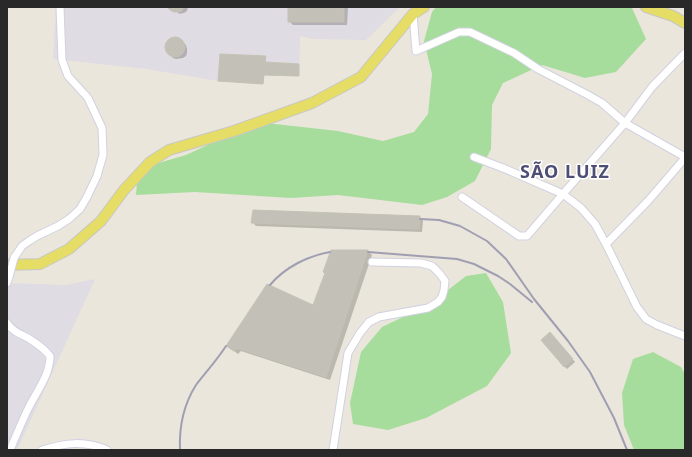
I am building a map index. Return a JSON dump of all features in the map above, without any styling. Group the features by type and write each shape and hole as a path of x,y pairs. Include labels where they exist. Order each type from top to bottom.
{"main road":[{"path":"11,262 40,264 69,249 101,221 124,190 150,162 169,150 234,131 312,104 361,78 413,14 424,7"},
{"path":"646,7 673,16 685,23"}],"street":[{"path":"8,280 11,262 22,246 69,219 80,209 97,176 103,155 102,128 88,98 68,76 62,60 60,7"},
{"path":"413,14 416,51 459,32 470,32 514,53 538,69 602,103 625,123 685,158 648,201 606,244"},
{"path":"462,197 519,236 527,236 625,123 652,87 685,52"},
{"path":"474,157 563,194 581,208 595,224 637,307 646,319 685,336"},
{"path":"334,450 348,353 360,333 369,322 379,317 428,308 438,302 442,297 444,290 445,281 432,266 421,263 372,262"},
{"path":"7,323 18,333 45,350 50,356 50,365 28,408 10,450"},
{"path":"42,450 61,445 80,443 98,446 107,450"}],"shaded area":[{"path":"56,7 400,7 366,40 313,39 300,36 299,76 264,75 263,84 218,81 146,69 53,59"},
{"path":"95,279 17,450 7,450 7,283 66,285"}],"green space":[{"path":"436,7 630,7 632,8 646,39 616,72 585,78 542,65 503,83 492,105 491,149 475,181 447,197 422,205 338,195 291,198 195,192 136,195 138,169 186,155 257,122 338,131 383,141 414,132 428,114 432,74 424,41 432,12"},
{"path":"486,273 503,302 511,353 487,386 426,418 388,430 353,424 350,403 361,352 382,327 430,304 466,276"},
{"path":"653,352 681,367 685,374 685,450 634,450 624,425 622,393 633,359"}],"building":[{"path":"167,7 184,7 181,11 174,12"},
{"path":"288,7 344,7 344,22 288,22"},
{"path":"175,37 182,40 185,47 182,54 175,57 168,54 165,47 168,40"},
{"path":"220,54 266,56 265,62 299,64 299,76 264,75 263,84 218,81"},
{"path":"253,210 420,216 419,229 251,223"},
{"path":"331,250 368,250 326,377 237,348 234,351 226,346 267,284 313,305 325,273 323,272"},
{"path":"550,332 573,359 564,367 541,340"}],"railway":[{"path":"420,219 439,220 460,226 487,241 506,259 534,299 568,341 590,372 614,418 627,450"},
{"path":"270,285 297,263 313,256 330,252"},
{"path":"368,252 457,259 474,264 498,276 532,302"},
{"path":"180,450 181,425 188,400 196,385 226,346"}],"district":[{"name":"SÃO LUIZ","path":"565,172"}]}
